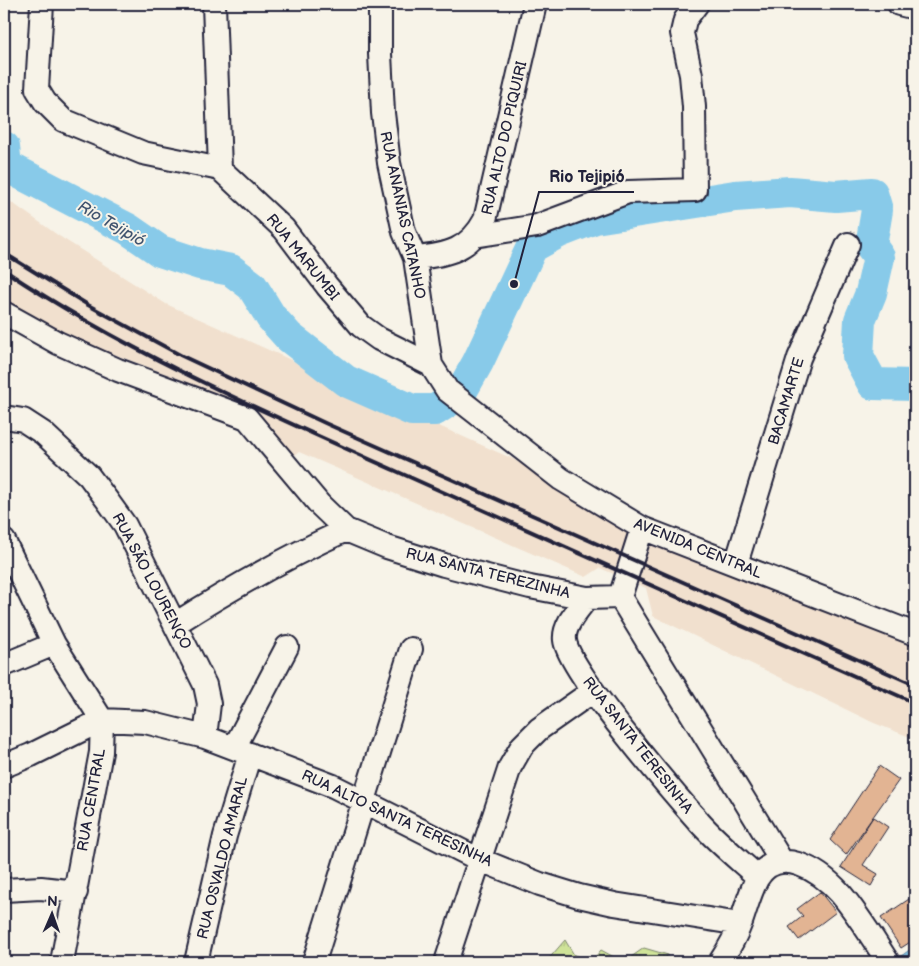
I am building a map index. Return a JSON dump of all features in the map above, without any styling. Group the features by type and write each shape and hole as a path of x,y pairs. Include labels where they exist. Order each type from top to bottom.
{"street":[{"path":"42,4 37,89 44,102 63,120 143,153 220,168 214,4"},
{"name":"RUA ANANIAS CATANHO","path":"380,4 383,112 389,163 404,232 416,258 431,365"},
{"name":"RUA ALTO DO PIQUIRI","path":"416,258 445,255 474,236 485,220 490,206 535,4"},
{"path":"474,236 537,226 628,192 695,190 694,106 691,75 682,33 685,20 697,4"},
{"path":"900,4 915,8"},
{"name":"RUA MARUMBI","path":"220,168 284,229 327,286 361,326 379,339 431,365"},
{"name":"BACAMARTE","path":"736,564 799,358 848,244"},
{"name":"RUA SANTA TEREZINHA","path":"4,313 58,343 118,370 247,418 320,505 346,530 387,547 444,566 530,587 588,598 620,597"},
{"name":"AVENIDA CENTRAL","path":"431,365 447,390 473,412 561,479 642,528 915,634"},
{"name":"RUA SÃO LOURENÇO","path":"4,417 23,420 32,425 89,476 125,525 205,685 208,704 205,737"},
{"path":"642,528 620,597 781,860"},
{"path":"175,624 257,574 301,550 346,530"},
{"path":"4,541 54,644 102,720"},
{"name":"RUA SANTA TERESINHA","path":"588,598 567,627 564,639 573,662 593,691 700,823 758,877"},
{"path":"4,665 54,644"},
{"name":"RUA OSVALDO AMARAL","path":"196,962 242,751 287,647"},
{"path":"314,962 365,803 411,649"},
{"path":"446,962 478,859 510,767 522,746 539,729 593,691"},
{"name":"RUA ALTO SANTA TERESINHA","path":"4,766 31,755 102,720 145,722 205,737 334,786 478,859 540,884 579,896 740,924"},
{"name":"RUA CENTRAL","path":"62,962 101,752 102,720"},
{"path":"720,962 740,924 758,877 767,868 781,860 796,863 815,872 840,893 888,962"},
{"path":"4,890 41,888 76,892"}],"shaded area":[{"path":"4,197 59,236 166,304 513,459 626,526 915,642 915,739 874,723 653,616 646,588 600,568 586,577 299,452 295,455 249,411 226,397 90,345 4,302"}],"green space":[{"path":"565,940 574,955 592,961 601,950 623,962 546,962"},
{"path":"644,948 668,955 662,962 624,962"}],"water":[{"path":"915,946 915,962 900,962 897,959"}],"building":[{"path":"879,766 899,780 846,855 830,840"},
{"path":"873,817 888,827 863,865 878,874 871,886 841,867"},
{"path":"820,892 836,912 799,940 789,927 803,916 797,909"},
{"path":"915,895 915,939 901,948 881,918"}],"waterway":[{"name":"Rio Tejipió","path":"4,147 6,166 128,229 160,251 200,264 231,270 252,286 271,317 289,337 346,381 412,410 435,410 460,394 478,362 532,247 559,232 595,218 735,196 790,192 836,196 872,193 877,210 871,246 879,257 871,293 860,320 858,356 873,384 915,385"}],"railway":[{"path":"4,253 88,305 182,356 327,424 915,685"},
{"path":"4,270 98,328 245,403 915,703"}],"place":[{"name":"Rio Tejipió","path":"514,284"}]}
